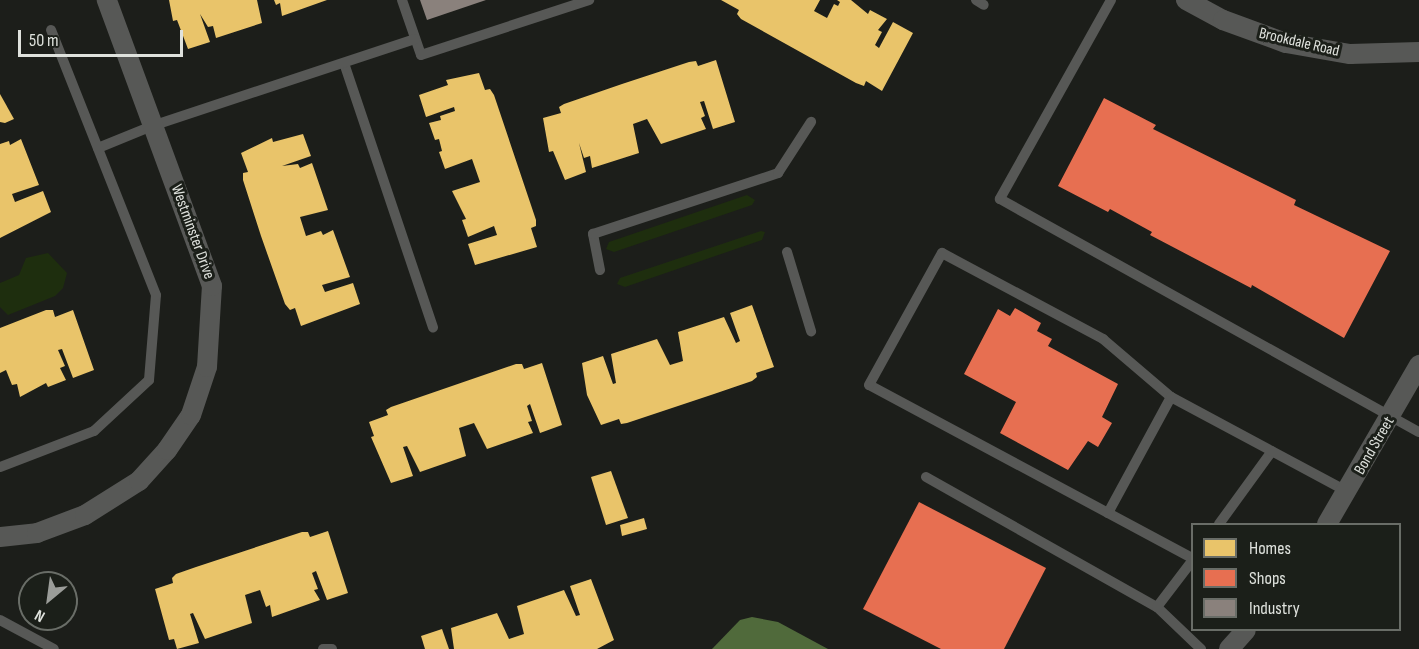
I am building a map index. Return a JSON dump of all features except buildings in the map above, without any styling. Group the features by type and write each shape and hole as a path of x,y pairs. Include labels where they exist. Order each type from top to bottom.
{"street":[{"name":"Westminster Drive","path":"0,537 37,533 85,515 140,481 167,450 190,415 207,367 212,286 107,0"},
{"name":"Brookdale Road","path":"1185,0 1223,20 1286,44 1350,54 1419,52"},
{"name":"Bond Street","path":"1328,523 1392,416 1419,365"},
{"path":"1228,649 1245,631"}],"lane":[{"path":"402,0 421,56 589,0"},
{"path":"1111,0 1000,200 1419,432"},
{"path":"0,466 94,431 149,380 156,295 51,30"},
{"path":"98,148 152,126 415,39"},
{"path":"344,63 433,327"},
{"path":"600,270 593,234 778,173 811,122"},
{"path":"788,252 811,331"},
{"path":"1191,559 869,385 942,253 1103,339 1170,397 1348,492"},
{"path":"1108,513 1170,397"},
{"path":"1220,523 1272,451"},
{"path":"926,477 1157,607 1201,649"},
{"path":"1157,607 1191,561"},
{"path":"0,620 54,649"},
{"path":"323,649 332,649"}],"shaded area":[{"path":"747,195 755,200 752,205 614,252 606,249 609,242"},
{"path":"761,231 765,232 762,240 625,287 617,284 620,278"},
{"path":"48,253 67,273 63,288 55,296 8,315 0,307 0,283 19,275 26,258"},
{"path":"752,617 778,622 828,649 712,649 740,620"}]}
